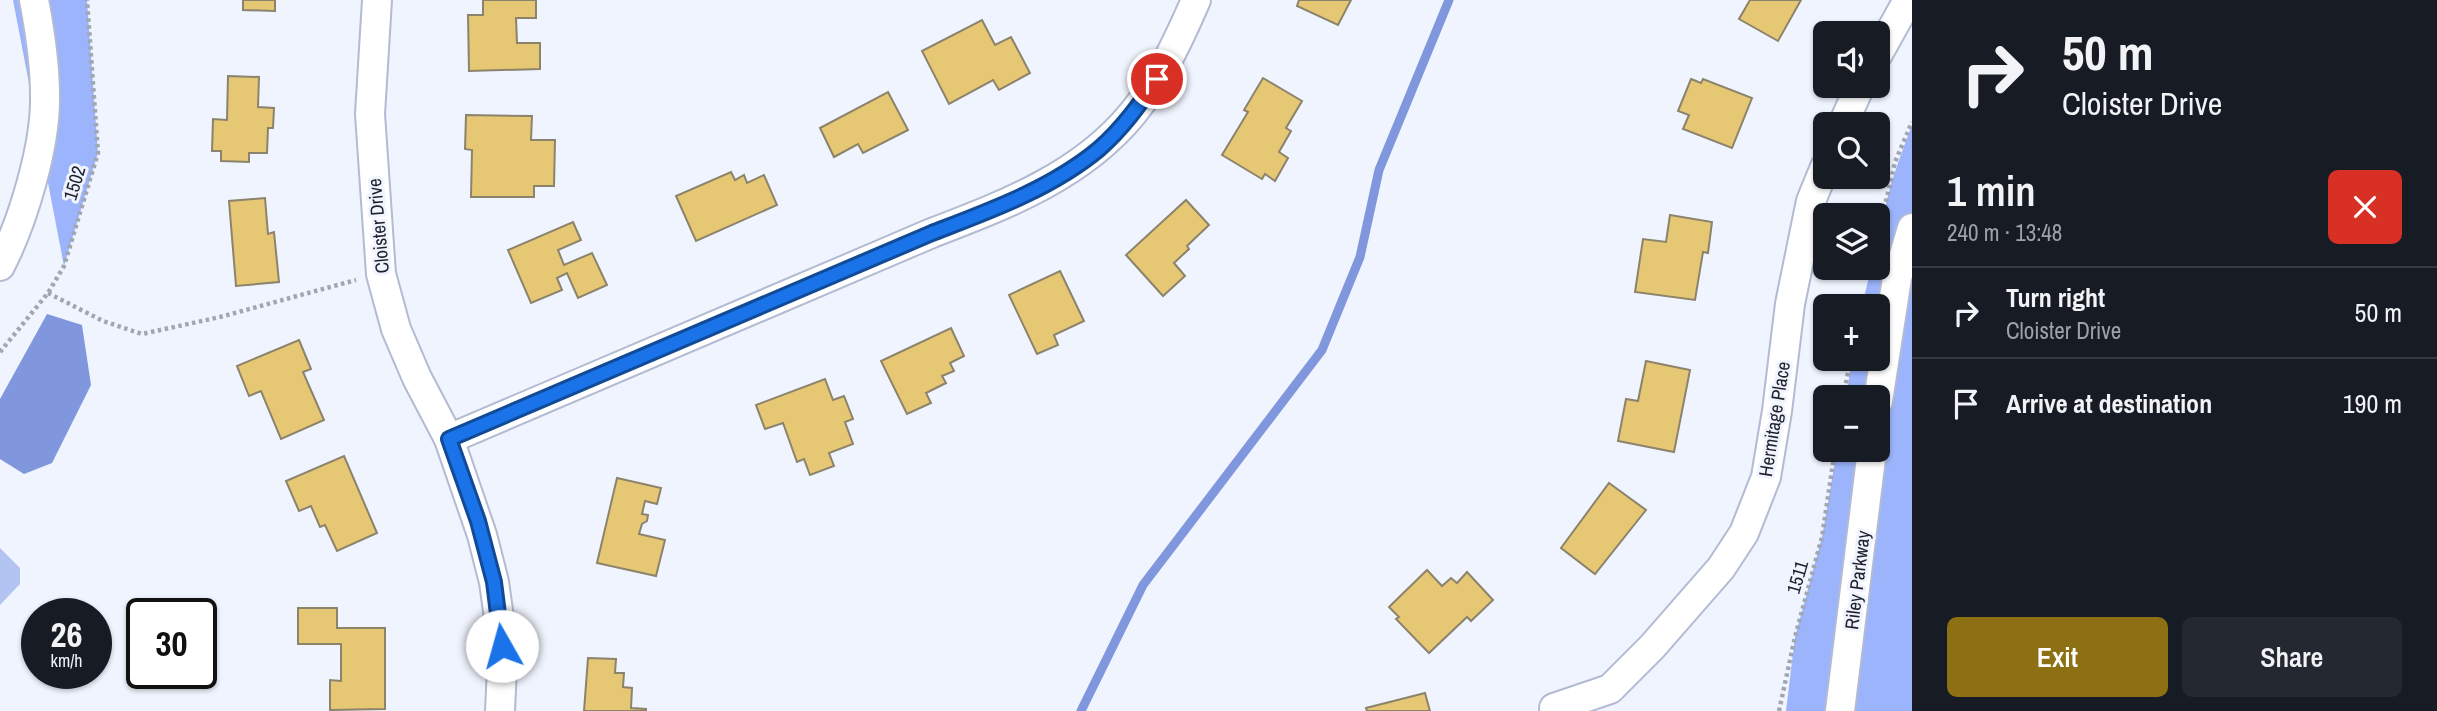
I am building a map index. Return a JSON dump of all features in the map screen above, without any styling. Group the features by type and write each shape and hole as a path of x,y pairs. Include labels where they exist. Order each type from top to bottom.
{"street":[{"path":"0,266 22,209 41,141 45,97 34,0"},
{"name":"Cloister Drive","path":"377,0 370,114 381,274 396,329 417,378 449,439 478,521 494,582 502,646 500,711"},
{"path":"449,439 932,233 994,210 1052,181 1098,149 1133,113 1157,79 1196,0"},
{"path":"1890,32 1908,0"},
{"name":"Hermitage Place","path":"1554,708 1610,689 1652,647 1721,568 1744,533 1766,477 1790,304 1811,201 1816,189"},
{"path":"1880,385 1897,278 1912,228"},
{"name":"Riley Parkway","path":"1840,711 1871,462"}],"path":[{"name":"1502","path":"0,352 48,293 64,267 98,153 88,0"},
{"path":"1886,203 1895,162 1912,122"},
{"path":"48,293 103,321 142,334 220,317 381,274"},
{"name":"1511","path":"1779,711 1795,637 1822,537 1833,462"}],"shaded area":[{"path":"13,0 87,0 98,153 64,266"},
{"path":"1912,125 1912,711 1786,711 1795,637 1822,537 1835,462 1890,462 1890,385 1848,385 1850,371 1890,371 1890,294 1865,294 1868,280 1890,280 1890,203 1886,203"},
{"path":"47,314 82,325 91,385 52,463 24,474 0,459 0,399"},
{"path":"0,548 20,568 20,584 0,605"}],"building":[{"path":"243,0 275,0 275,11 243,10"},
{"path":"483,0 536,0 536,18 516,18 517,43 540,43 540,69 469,71 468,15 483,15"},
{"path":"1299,0 1351,0 1338,25 1297,6"},
{"path":"1750,0 1801,0 1778,41 1739,19"},
{"path":"982,20 995,45 1011,37 1030,73 999,90 993,80 949,104 922,51"},
{"path":"228,76 259,77 258,107 274,108 273,128 268,128 267,153 249,153 249,162 221,161 221,151 212,151 213,119 227,120"},
{"path":"1263,78 1302,101 1286,128 1291,131 1279,152 1288,158 1275,181 1265,174 1262,179 1222,155 1248,112 1244,110"},
{"path":"1691,79 1701,83 1703,79 1752,98 1732,148 1683,129 1689,115 1678,111"},
{"path":"888,92 908,130 863,153 858,144 834,157 820,128"},
{"path":"466,115 532,116 531,140 555,140 554,186 534,186 534,197 471,197 472,150 465,149"},
{"path":"731,172 735,180 744,175 747,183 764,175 777,205 696,241 676,196"},
{"path":"265,198 268,234 274,232 279,282 236,286 229,201"},
{"path":"1186,200 1209,225 1174,263 1185,276 1163,296 1126,255"},
{"path":"1670,215 1712,222 1708,253 1703,252 1695,300 1635,292 1643,239 1666,242"},
{"path":"573,222 581,240 558,250 564,265 592,253 607,285 578,298 567,273 557,278 562,290 531,303 508,250"},
{"path":"1060,271 1084,321 1054,335 1058,345 1037,354 1009,295"},
{"path":"951,328 964,356 950,363 954,371 942,376 946,383 926,393 931,403 907,414 881,361"},
{"path":"299,340 311,369 303,372 324,420 281,439 261,391 249,396 237,366"},
{"path":"1646,361 1690,370 1674,452 1618,441 1626,399 1638,401"},
{"path":"825,379 833,400 844,396 853,419 845,422 853,444 829,453 834,466 810,475 804,459 797,462 783,423 765,429 756,405"},
{"path":"344,456 377,533 337,551 325,525 320,527 311,506 299,511 286,481"},
{"path":"617,478 661,488 657,504 645,501 642,514 648,515 647,521 642,524 639,534 665,540 656,576 597,563"},
{"path":"1609,483 1646,510 1595,574 1561,548"},
{"path":"1427,570 1442,586 1451,578 1457,583 1467,572 1493,600 1471,621 1467,617 1429,653 1396,619 1399,617 1389,607"},
{"path":"298,608 337,608 337,628 385,628 385,709 330,710 330,680 341,681 341,644 298,644"},
{"path":"588,658 616,659 615,673 624,673 623,687 632,688 631,708 646,711 584,711"},
{"path":"1425,693 1430,711 1367,711 1366,708"}],"waterway":[{"path":"1081,711 1143,585 1322,350 1360,257 1379,170 1449,0"}],"route":[{"path":"502,646 494,582 478,521 449,439 932,233 994,210 1052,181 1098,149 1133,113 1157,79"}]}
